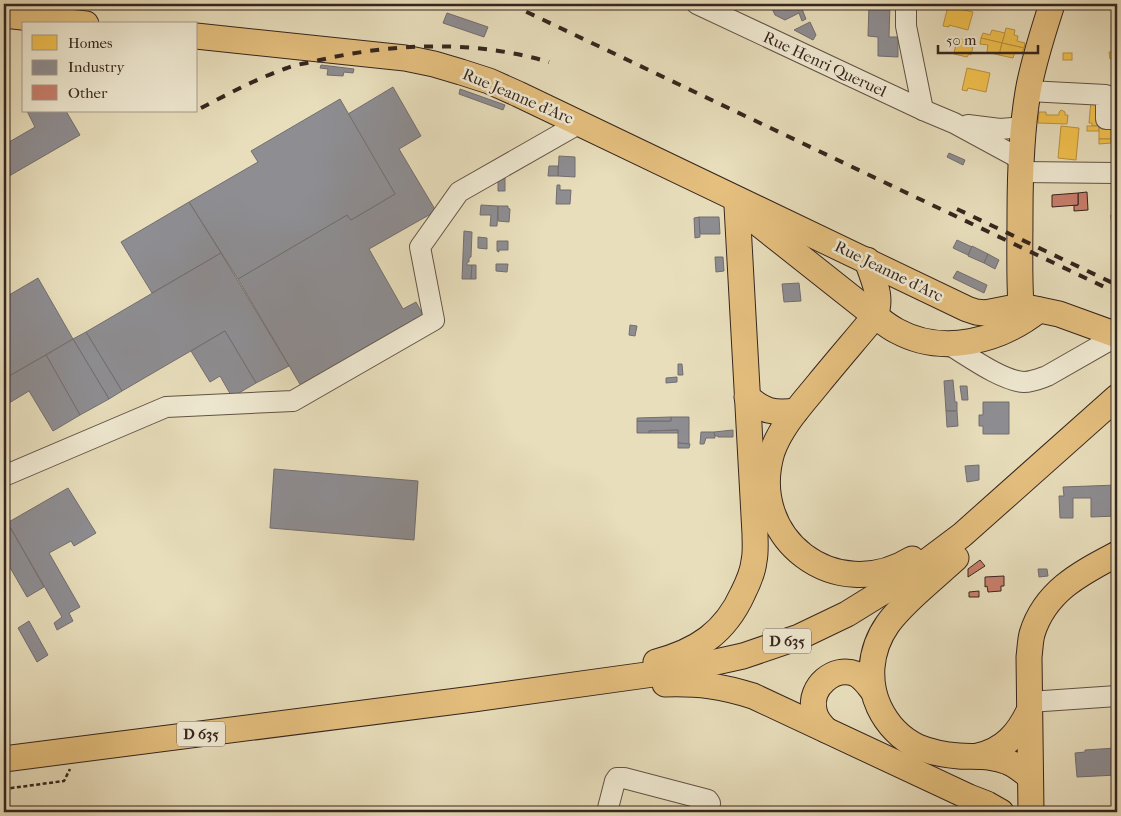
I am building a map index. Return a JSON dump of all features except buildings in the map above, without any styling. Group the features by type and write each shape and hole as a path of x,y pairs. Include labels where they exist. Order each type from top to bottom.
{"main road":[{"path":"1052,4 1037,52 1028,91 1023,127 1019,281 1030,308 1076,320 1117,335"},
{"path":"4,15 68,22"},
{"name":"Rue Jeanne d'Arc","path":"198,36 405,58 434,64 489,81 580,123 867,260 967,309 985,313 1011,308 1030,308 1030,316 1003,331 962,343 933,343 914,339 897,331 875,316 707,184"},
{"path":"398,709 654,663 672,658 693,648 711,637 726,623 739,603 749,581 754,560 755,534 737,206"},
{"path":"740,268 758,251 768,244 779,240 786,238 822,239"},
{"path":"867,260 879,299 875,316 796,411 778,438 769,466 768,496 772,510 790,545 801,555 829,570 866,575 884,572 911,560 1047,460"},
{"path":"747,397 758,406 773,412 796,411"},
{"name":"D 635","path":"4,759 473,700 675,671 743,656 798,637 847,614 902,580 962,535 1117,398"},
{"path":"873,691 872,673 876,647 880,636 893,616 1001,516 1088,424"},
{"path":"1031,812 1028,657 1032,635 1038,619 1058,591 1070,580 1117,554"},
{"path":"826,730 816,718 813,700 816,690 823,681 832,675 844,672 856,674 865,680 873,691 883,717 898,735 918,747 938,753 996,758 1008,762 1019,768 1030,780"},
{"path":"473,700 662,684 709,685 753,696 994,808 1001,802 1023,791 1030,780"},
{"path":"978,756 988,754 1006,743 1023,724 1029,706"}],"street":[{"name":"Rue Henri Queruel","path":"697,4 954,123 1013,155 1021,166 1117,173"},
{"path":"906,4 906,26 923,110"},
{"path":"1028,91 1106,95 1106,119 1117,118"},
{"path":"4,476 166,407 294,401 434,320 420,248 459,192 580,123"},
{"name":"Rue Henri Queruel","path":"954,123 1000,129 1023,127"},
{"path":"948,344 999,375 1024,382 1047,376 1117,335"},
{"path":"1029,706 1117,696"},
{"path":"607,812 615,781 618,778 624,778 708,800 710,803 709,812"}],"path":[{"path":"4,789 64,780 79,749"}],"railway":[{"path":"510,4 1117,293"},
{"path":"201,108 254,81 291,67 348,54 377,50 405,47 464,47 521,55 549,62"},
{"path":"957,209 1117,285"}]}
